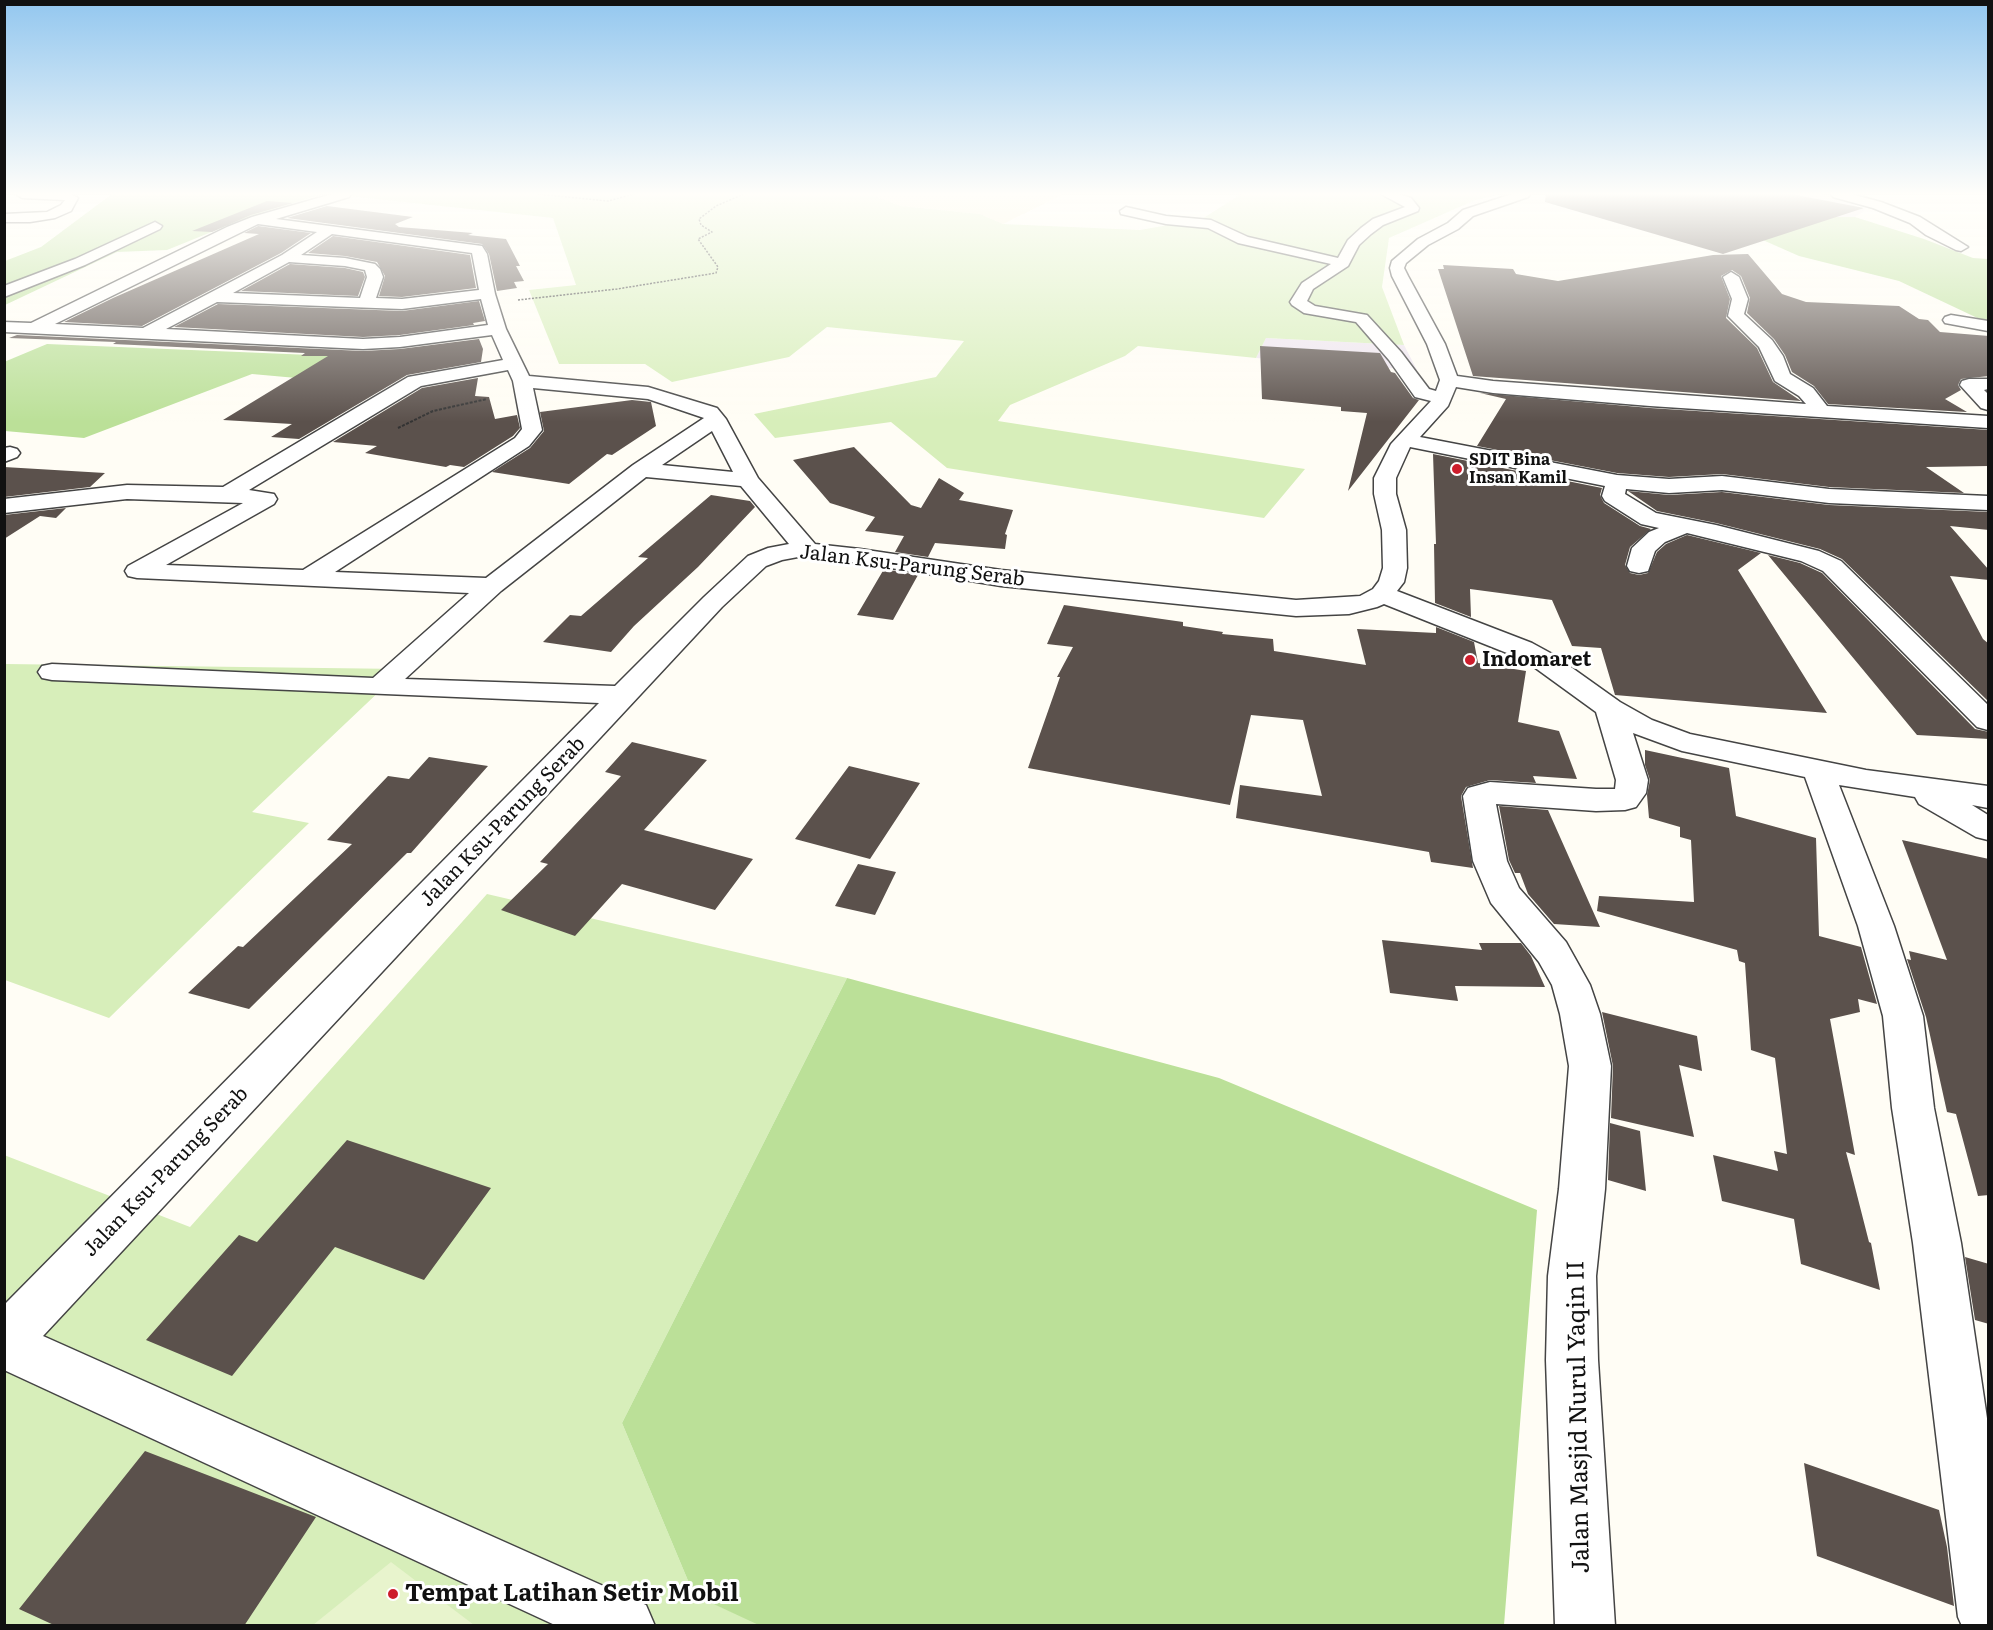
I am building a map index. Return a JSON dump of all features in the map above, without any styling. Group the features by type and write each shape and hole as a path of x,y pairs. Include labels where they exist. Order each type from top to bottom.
{"street":[{"path":"4,292 60,270"},
{"path":"34,328 151,270"},
{"path":"147,333 264,270"},
{"path":"366,303 375,277 373,270"},
{"path":"309,576 522,442 532,430 520,378 498,329 483,270"},
{"path":"1332,270 1307,286 1298,302 1310,310 1361,318 1395,356 1422,393 1443,399"},
{"path":"1398,270 1436,344 1449,380 1443,399 1405,440 1394,455 1385,478 1385,494 1394,530 1395,568 1391,582 1382,594 1522,649 1610,708 1641,726 1682,742 1818,770 1989,797"},
{"path":"1731,277 1740,299 1734,313 1736,316 1766,344 1774,356 1782,377 1806,392 1820,410"},
{"path":"214,297 366,303 489,299"},
{"path":"1951,320 1989,326"},
{"path":"4,327 363,344 400,342 498,329"},
{"path":"227,494 415,381 520,378 648,393 710,412 716,418 748,480 808,551"},
{"path":"1449,380 1493,387 1629,398 1989,422"},
{"path":"1986,384 1969,385 1989,404"},
{"path":"380,687 492,586 641,470 716,418"},
{"path":"1405,440 1617,482 1669,486 1722,483 1829,496 1989,503"},
{"path":"641,470 748,480"},
{"path":"1617,482 1613,496 1649,519 1810,556 1832,566 1989,721"},
{"path":"4,506 119,493 227,494 266,499 137,571 309,576 492,586"},
{"path":"1639,566 1644,548 1657,537 1685,526"},
{"name":"Jalan Ksu-Parung Serab","path":"4,1342 713,602 758,561 787,550 808,551 860,556 1001,578 1296,608 1349,606 1368,602 1382,594"},
{"path":"52,672 380,687 625,695"},
{"name":"Jalan Masjid Nurul Yaqin II","path":"1585,1626 1572,1360 1572,1276 1582,1189 1590,1066 1580,1014 1571,985 1553,952 1513,906 1499,885 1490,861 1479,796 1490,793 1596,800 1625,799 1630,793 1632,780 1610,708"},
{"path":"1818,770 1876,926 1903,1016 1914,1108 1937,1243 1989,1617"},
{"path":"1912,786 1989,829"},
{"path":"4,1342 625,1626"}],"path":[{"path":"489,299 712,275 718,270"},
{"path":"398,429 441,409 520,378"}],"shaded area":[{"path":"1266,338 1404,345 1417,370 1256,358"}],"green space":[{"path":"5,270 79,270 5,305"},
{"path":"571,270 1384,270 1382,287 1404,345 1266,338 1256,358 1138,346 1125,356 1010,405 998,421 1305,469 1264,518 947,468 891,422 775,438 754,414 936,377 964,341 827,327 789,357 672,382 645,364 559,364 529,290 576,285"},
{"path":"1855,270 1988,270 1988,323 1899,281"},
{"path":"47,344 383,358 341,382 252,374 84,438 5,431 4,362"},
{"path":"5,664 403,669 252,812 309,823 109,1018 5,980"},
{"path":"487,894 847,978 622,1423 694,1595 761,1625 5,1625 4,1155 190,1227"},
{"path":"847,978 1219,1078 1537,1210 1504,1625 761,1626 694,1595 622,1423"},
{"name":"Tempat Latihan Setir Mobil","path":"391,1562 474,1625 313,1625"}],"building":[{"path":"177,270 249,270 142,326 64,322"},
{"path":"279,270 354,270 363,272 365,277 358,296 241,291"},
{"path":"382,270 473,270 476,288 402,297 379,296 385,276"},
{"path":"492,270 518,270 524,281 514,282 517,288 497,291"},
{"path":"1438,270 1514,270 1516,274 1558,281 1623,270 1732,270 1721,276 1730,299 1726,318 1757,348 1773,382 1801,401 1473,376"},
{"path":"1732,270 1762,270 1782,294 1806,302 1899,306 1919,319 1928,320 1940,332 1989,336 1989,376 1961,379 1958,385 1961,390 1945,399 1967,412 1828,404 1814,386 1792,372 1785,355 1774,339 1747,313 1750,298 1741,276"},
{"path":"479,301 485,321 473,323 474,325 400,335 363,337 174,327 218,304 402,311"},
{"path":"17,335 363,351 400,349 479,339 483,349 481,362 407,375 299,439 271,437 292,424 223,420 328,356 113,344 116,342 9,338"},
{"path":"1260,346 1380,353 1391,372 1395,373 1413,398 1419,400 1348,491 1367,413 1341,411 1341,407 1262,399"},
{"path":"478,378 475,396 489,397 495,419 517,415 520,428 513,436 464,467 450,465 446,467 365,453 377,446 333,442 422,388"},
{"path":"1480,393 1650,408 1989,430 1989,466 1926,467 1964,493 1829,487 1722,474 1669,477 1617,473 1477,446 1506,399"},
{"path":"632,400 651,402 656,426 612,455 607,454 569,484 492,472 530,448 544,431 540,412"},
{"path":"854,447 911,505 921,508 939,478 964,493 959,500 1013,510 1005,534 1007,535 1005,549 935,543 928,557 895,552 904,536 865,531 875,517 830,503 793,460"},
{"path":"1433,454 1602,488 1600,495 1604,503 1640,526 1651,529 1630,547 1625,565 1630,573 1639,575 1648,573 1657,552 1666,544 1687,535 1761,553 1738,570 1827,713 1615,695 1601,648 1572,646 1552,600 1470,589 1471,617 1435,603"},
{"path":"4,467 105,473 90,487 4,497"},
{"path":"1628,491 1669,495 1722,492 1829,505 1989,512 1989,530 1950,526 1989,570 1989,580 1950,576 1983,639 1989,644 1989,702 1842,559 1820,549 1657,511"},
{"path":"711,495 750,501 755,507 698,567 634,626 611,652 543,642 570,615 581,616 648,558 638,557"},
{"path":"66,508 56,518 40,516 4,539 4,515"},
{"path":"1768,555 1800,563 1822,573 1975,729 1989,732 1989,739 1917,735"},
{"path":"884,569 918,575 893,620 857,615"},
{"path":"1064,605 1183,622 1183,626 1223,632 1222,634 1273,639 1274,651 1366,665 1357,629 1436,633 1436,627 1474,642 1478,663 1526,671 1518,722 1559,731 1577,779 1533,776 1536,783 1490,780 1466,787 1461,796 1473,868 1431,862 1429,852 1236,818 1240,785 1322,796 1303,720 1251,715 1230,805 1028,768 1060,677 1057,677 1073,647 1047,644"},
{"path":"632,742 707,760 644,830 753,859 715,910 622,884 575,936 501,910 548,864 540,862 621,776 605,772"},
{"path":"1645,750 1729,768 1736,816 1816,838 1819,936 1861,947 1877,1004 1858,999 1860,1012 1830,1019 1855,1155 1846,1152 1871,1243 1880,1290 1801,1264 1794,1219 1722,1201 1713,1155 1778,1171 1774,1151 1787,1154 1775,1058 1751,1050 1745,963 1739,961 1737,950 1597,911 1599,896 1694,902 1691,840 1680,837 1680,827 1649,818 1647,795 1650,780 1645,765"},
{"path":"429,757 488,766 411,853 407,853 249,1009 188,993 238,946 243,947 352,844 327,840 388,776 409,779"},
{"path":"849,766 920,783 870,859 795,839"},
{"path":"1499,806 1548,810 1600,927 1554,924 1528,894 1520,873 1515,873 1509,860"},
{"path":"1902,840 1989,859 1989,1195 1978,1196 1956,1114 1947,1112 1926,1017 1907,959 1911,960 1909,951 1947,960"},
{"path":"858,864 896,872 875,915 835,906"},
{"path":"1382,940 1482,950 1479,943 1521,943 1531,956 1545,987 1455,986 1458,1001 1390,993"},
{"path":"1602,1012 1697,1036 1702,1071 1679,1065 1694,1137 1611,1118 1613,1066"},
{"path":"1610,1123 1640,1131 1646,1191 1608,1180"},
{"path":"347,1140 491,1188 424,1280 335,1247 232,1376 146,1340 239,1235 257,1242"},
{"path":"1965,1257 1989,1264 1989,1324 1975,1320"},
{"path":"145,1451 316,1517 244,1626 56,1626 19,1609"},
{"path":"1804,1463 1939,1510 1947,1547 1954,1606 1817,1556"}],"place":[{"name":"SDIT Bina Insan Kamil","path":"1457,469"},
{"name":"Indomaret","path":"1470,660"},
{"name":"Tempat Latihan Setir Mobil","path":"393,1594"}]}
